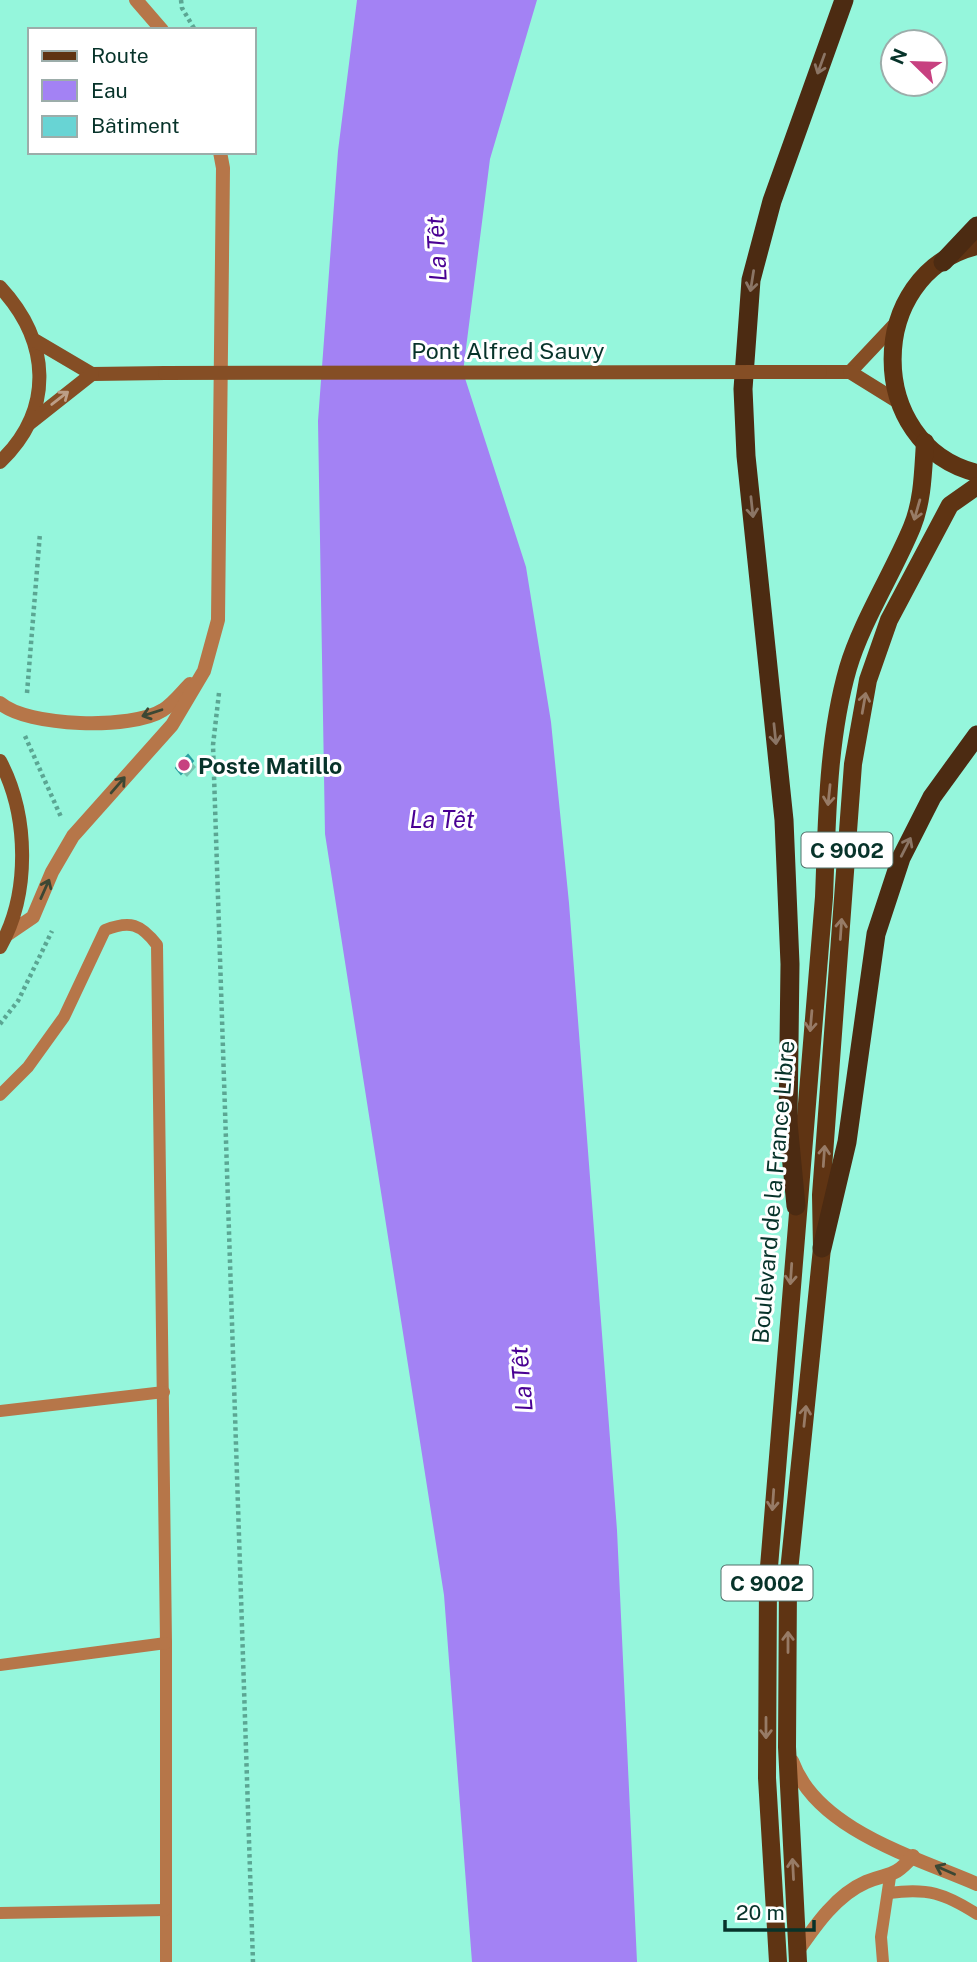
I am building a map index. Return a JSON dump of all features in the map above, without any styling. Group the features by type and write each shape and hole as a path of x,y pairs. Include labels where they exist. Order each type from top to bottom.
{"highway":[{"path":"796,1206 788,1123 790,964 784,820 746,456 743,389 751,280 772,201 844,0"},
{"path":"943,262 977,226"},
{"path":"822,1248 847,1142 876,934 901,858 932,797 977,735"}],"main road":[{"path":"977,246 943,262 915,288 898,321 892,348 892,376 910,424 925,442 947,460 977,472"},
{"path":"0,287 20,309 36,341 40,369 38,397 29,423 15,447 0,462"},
{"path":"898,321 850,372 900,403"},
{"path":"29,423 92,374 36,341"},
{"name":"Pont Alfred Sauvy","path":"92,374 850,372"},
{"name":"Boulevard de la France Libre","path":"778,1962 767,1778 768,1579 834,746 848,667 913,525 921,497 925,442"},
{"name":"Boulevard de la France Libre","path":"797,1957 787,1747 788,1581 822,1248 821,1195 853,764 868,680 889,620 950,505 977,486"},
{"path":"0,761 7,775 20,822 21,882 8,934 0,947"}],"street":[{"path":"136,0 160,28"},
{"path":"8,934 33,917 52,872 73,836 172,725 204,671 218,620 223,168 220,154"},
{"path":"0,703 25,717 88,723 125,722 162,711 204,671"},
{"path":"787,1747 797,1776 836,1817 861,1835 977,1884"},
{"path":"797,1957 821,1918 842,1899 866,1882 890,1877 913,1856"}],"lane":[{"path":"0,1095 28,1067 64,1017 106,930 125,922 143,927 158,944 166,1643 166,1962"},
{"path":"0,1411 164,1392"},
{"path":"0,1665 166,1643"},
{"path":"883,1962 881,1937 890,1877"},
{"path":"889,1893 918,1889 953,1899 977,1914"},
{"path":"0,1913 165,1910"}],"path":[{"path":"181,0 182,8 194,28"},
{"path":"40,533 25,742 73,836"},
{"path":"209,707 218,697 213,759 253,1962"},
{"path":"0,1024 18,1001 55,922"}],"water":[{"name":"La Têt","path":"357,0 537,0 490,159 463,372 526,567 551,722 569,903 617,1530 637,1962 472,1962 444,1595 325,834 318,421 338,151"}],"building":[{"name":"Poste Matillo","path":"188,755 193,761 181,774 176,768"}],"place":[{"name":"Poste Matillo","path":"184,765"}]}
